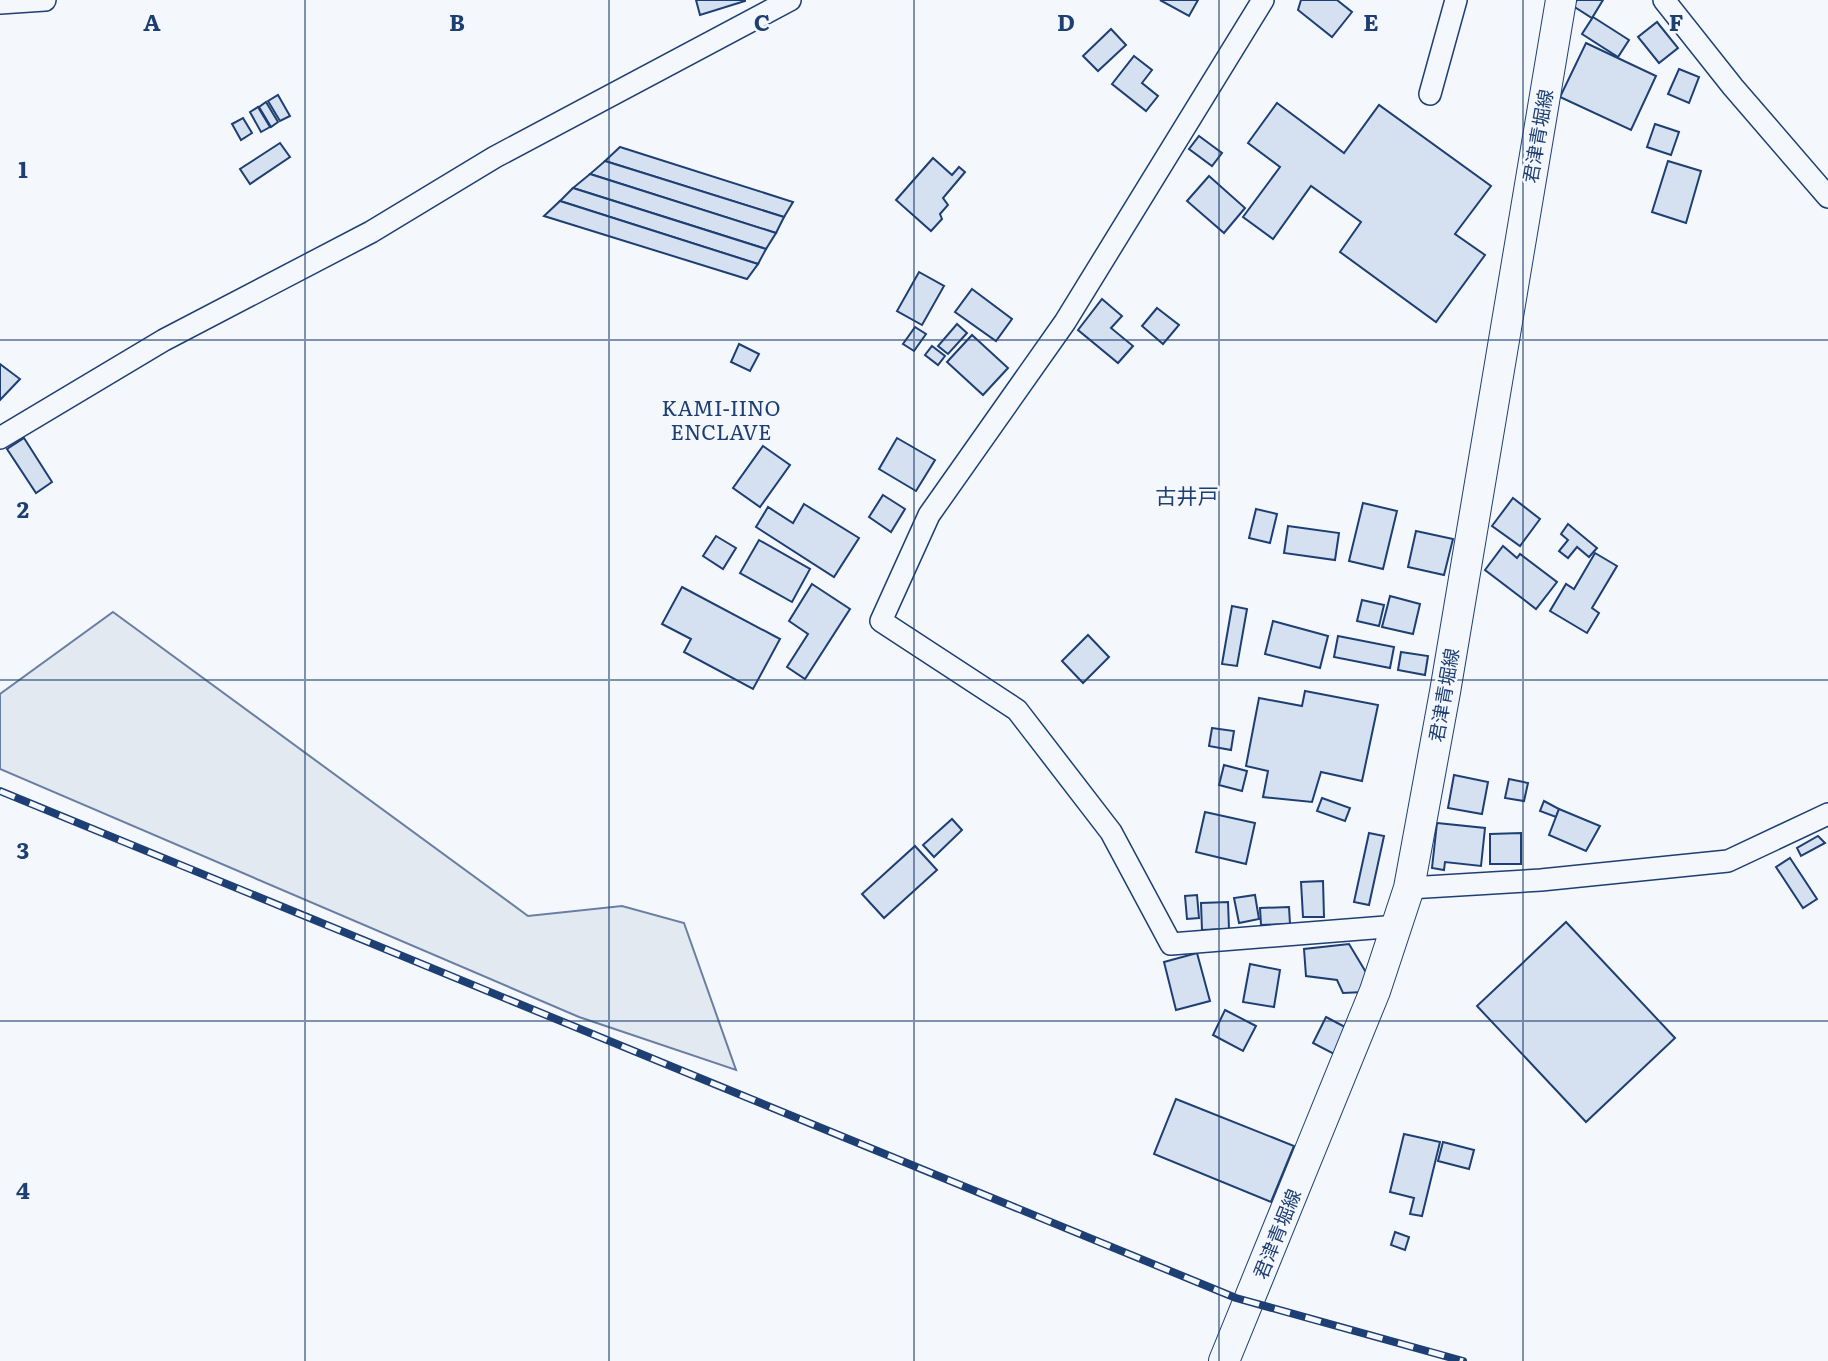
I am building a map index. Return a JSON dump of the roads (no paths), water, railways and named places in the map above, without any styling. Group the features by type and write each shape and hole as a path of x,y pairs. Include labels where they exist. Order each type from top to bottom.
{"main road":[{"name":"君津青堀線","path":"1224,1361 1398,926 1409,888 1445,692 1561,0"}],"street":[{"path":"0,3 45,0"},
{"path":"0,438 164,340 371,232 495,158 790,0"},
{"path":"1263,0 1065,322 929,516 881,621 1017,710 1111,831 1171,944 1398,926"},
{"path":"1430,94 1456,0"},
{"path":"1664,0 1733,87 1828,197"},
{"path":"1409,888 1541,880 1728,861 1828,814"}],"railway":[{"path":"0,791 1236,1298 1463,1361"}],"district":[{"name":"KAMI-IINO ENCLAVE","path":"721,421"},
{"name":"古井戸","path":"1187,497"}]}
